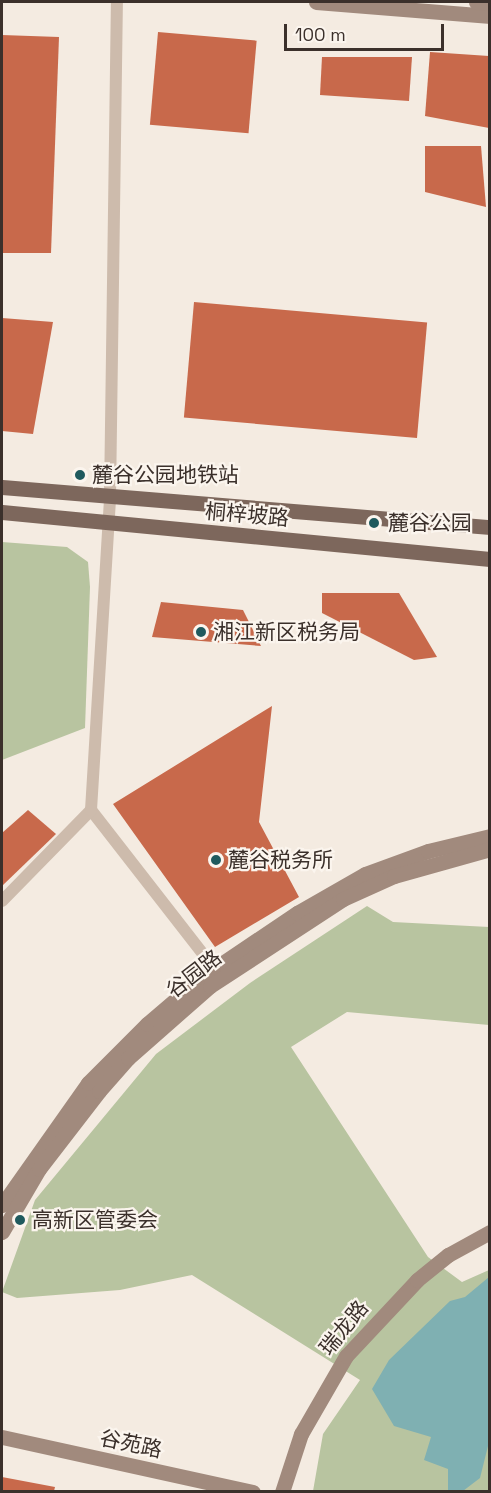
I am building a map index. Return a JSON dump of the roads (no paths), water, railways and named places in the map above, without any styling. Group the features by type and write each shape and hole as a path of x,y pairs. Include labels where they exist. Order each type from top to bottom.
{"main road":[{"name":"桐梓坡路","path":"2,488 489,527"},
{"name":"桐梓坡路","path":"2,512 489,559"}],"street":[{"path":"117,2 110,497 91,810 214,968"},
{"path":"316,2 489,16"},
{"path":"476,2 489,3"},
{"path":"2,900 91,810"},
{"name":"谷园路","path":"2,1205 52,1130 96,1075 147,1024 214,968 297,913 365,874 428,851 489,836"},
{"name":"谷园路","path":"2,1232 39,1169 99,1090 128,1058 210,986 343,899 394,876 489,849"},
{"name":"瑞龙路","path":"282,1491 315,1406 352,1349 417,1280 448,1255 489,1232"},
{"name":"瑞龙路","path":"290,1491 307,1437 321,1409 368,1338 422,1284 489,1239"},
{"name":"谷苑路","path":"2,1437 253,1491"},
{"name":"谷苑路","path":"2,1445 220,1491"}],"water":[{"path":"489,1277 489,1442 480,1478 463,1491 448,1491 448,1469 424,1460 431,1437 394,1426 372,1389 389,1360 450,1301 465,1297"}],"place":[{"name":"麓谷公园地铁站","path":"80,475"},
{"name":"麓谷公园","path":"374,523"},
{"name":"湘江新区税务局","path":"201,632"},
{"name":"麓谷税务所","path":"216,860"},
{"name":"高新区管委会","path":"20,1220"}]}
